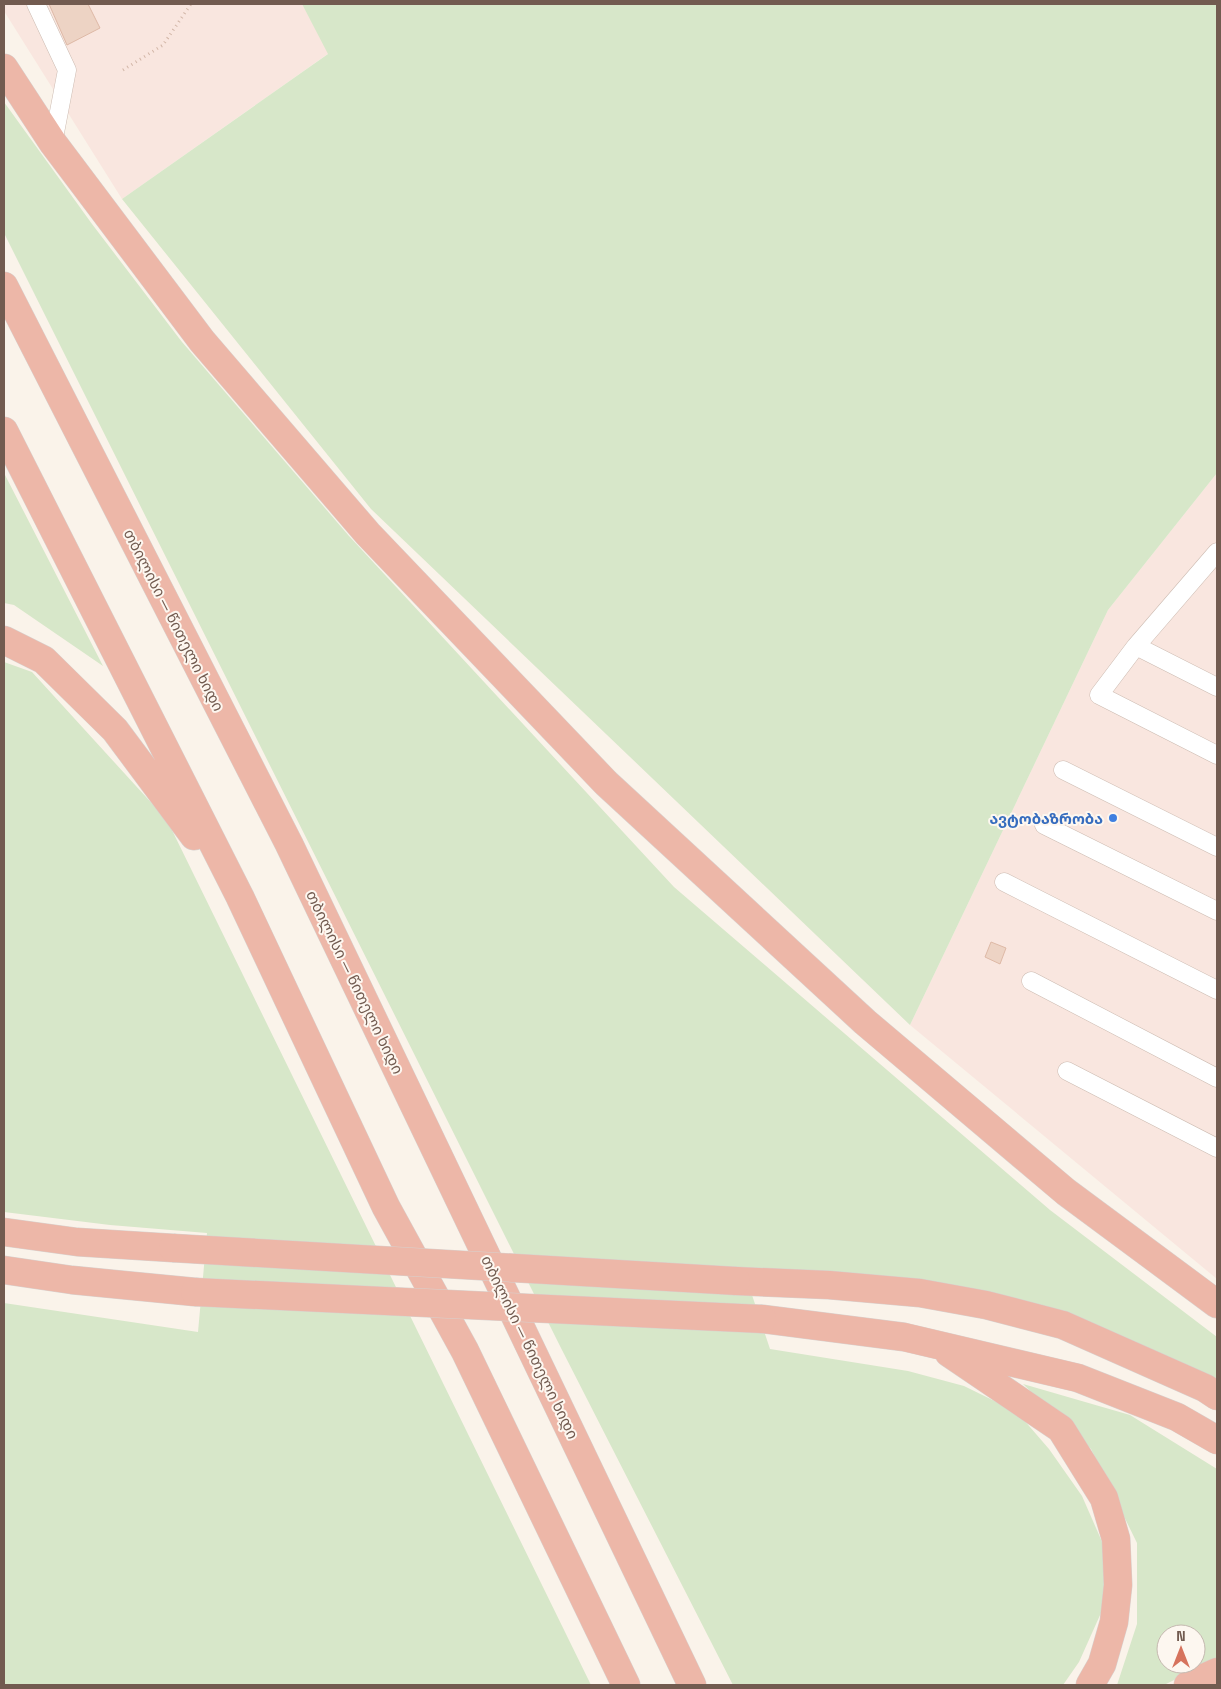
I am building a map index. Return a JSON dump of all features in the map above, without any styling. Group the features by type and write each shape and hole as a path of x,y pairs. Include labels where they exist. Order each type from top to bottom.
{"highway":[{"path":"4,68 53,143 202,341 368,534 606,783 865,1022 1066,1192 1217,1304"},
{"name":"თბილისი — წითელი ხიდი","path":"4,286 289,844 692,1685"},
{"path":"4,431 240,897 386,1207 465,1351 626,1685"},
{"path":"4,640 44,660 115,730 240,897"},
{"path":"4,1232 77,1242 829,1285 920,1293 986,1305 1063,1325 1205,1388 1217,1396"},
{"path":"4,1270 72,1280 195,1292 762,1319 904,1336 1078,1378 1177,1417 1217,1440"},
{"path":"933,1342 1060,1429 1104,1498 1116,1539 1118,1585 1114,1622 1102,1664 1090,1685"},
{"path":"678,1658 710,1685"},
{"path":"1188,1685 1217,1672"}],"lane":[{"path":"36,4 67,70 53,143"},
{"path":"1217,552 1136,646 1099,695 1217,755"},
{"path":"1136,646 1217,687"},
{"path":"1063,770 1217,847"},
{"path":"1044,825 1217,911"},
{"path":"1004,882 1217,990"},
{"path":"1031,981 1217,1078"},
{"path":"1067,1071 1217,1148"}],"path":[{"path":"123,70 163,45 191,4"}],"shaded area":[{"path":"4,4 302,4 329,53 122,199 4,11"},
{"name":"ავტობაზრობა","path":"1217,473 1217,1279 910,1025 1108,610"}],"green space":[{"path":"302,4 1217,4 1217,473 1108,610 910,1025 371,509 122,199 328,54"},
{"path":"4,102 92,224 182,342 349,536 674,887 1050,1210 1217,1337 1217,1380 1065,1311 939,1283 743,1268 770,1349 908,1371 964,1386 1017,1412 1049,1449 1082,1496 1103,1544 1105,1604 1079,1662 1063,1685 733,1685 562,1350 4,233"},
{"path":"4,473 103,666 14,605 4,603"},
{"path":"4,662 32,672 167,820 591,1685 4,1685 4,1303 198,1332 207,1233 110,1225 4,1212"},
{"path":"1023,1384 1130,1415 1217,1469 1217,1659 1206,1664 1206,1624 1156,1624 1156,1674 1186,1674 1164,1685 1117,1685 1137,1624 1137,1543 1091,1449"}],"building":[{"path":"49,4 88,4 100,28 67,45"},
{"path":"991,942 1006,948 1000,964 985,957"}],"place":[{"name":"ავტობაზრობა","path":"1113,818"}]}
